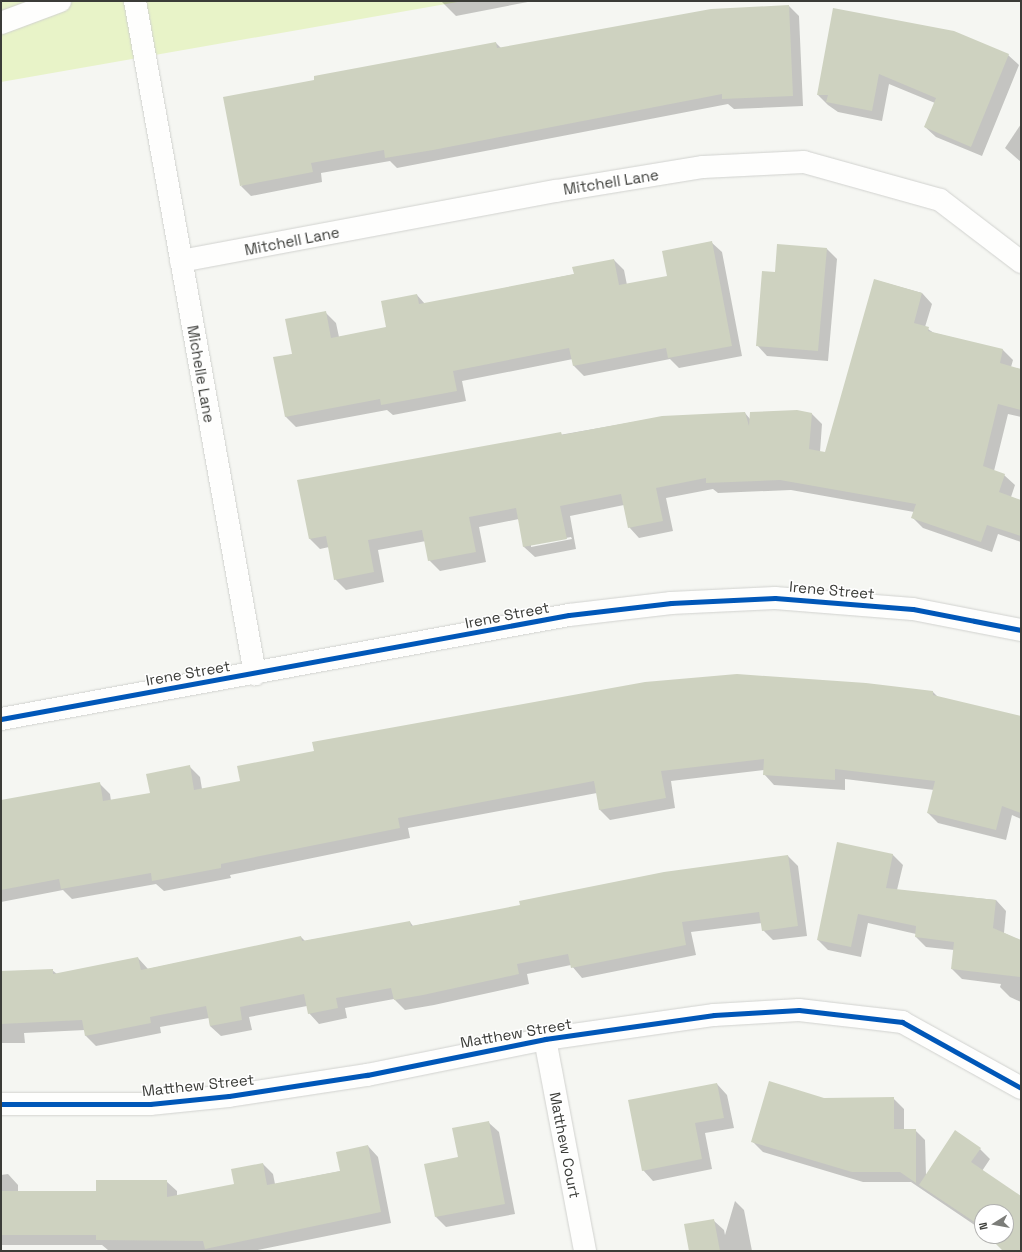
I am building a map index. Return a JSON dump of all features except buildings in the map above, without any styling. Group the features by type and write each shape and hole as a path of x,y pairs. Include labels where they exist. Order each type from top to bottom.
{"street":[{"path":"1,23 60,1"},
{"name":"Michelle Lane","path":"135,1 255,674"},
{"name":"Mitchell Lane","path":"181,262 556,191 703,167 804,162 940,200 1021,262"},
{"name":"Irene Street","path":"1,719 255,674 569,615 671,603 775,598 913,609 1021,630"},
{"name":"Matthew Street","path":"1,1104 150,1104 229,1096 367,1075 545,1039 714,1015 799,1010 902,1022 1021,1088"},
{"name":"Matthew Court","path":"545,1039 585,1251"}],"green space":[{"path":"1,1 463,1 1,82"}],"cycle path":[{"path":"1,719 569,615 671,603 775,598 913,609 1021,630"},
{"path":"1,1104 150,1104 229,1096 367,1075 545,1039 714,1015 799,1010 902,1022 1021,1088"}]}
